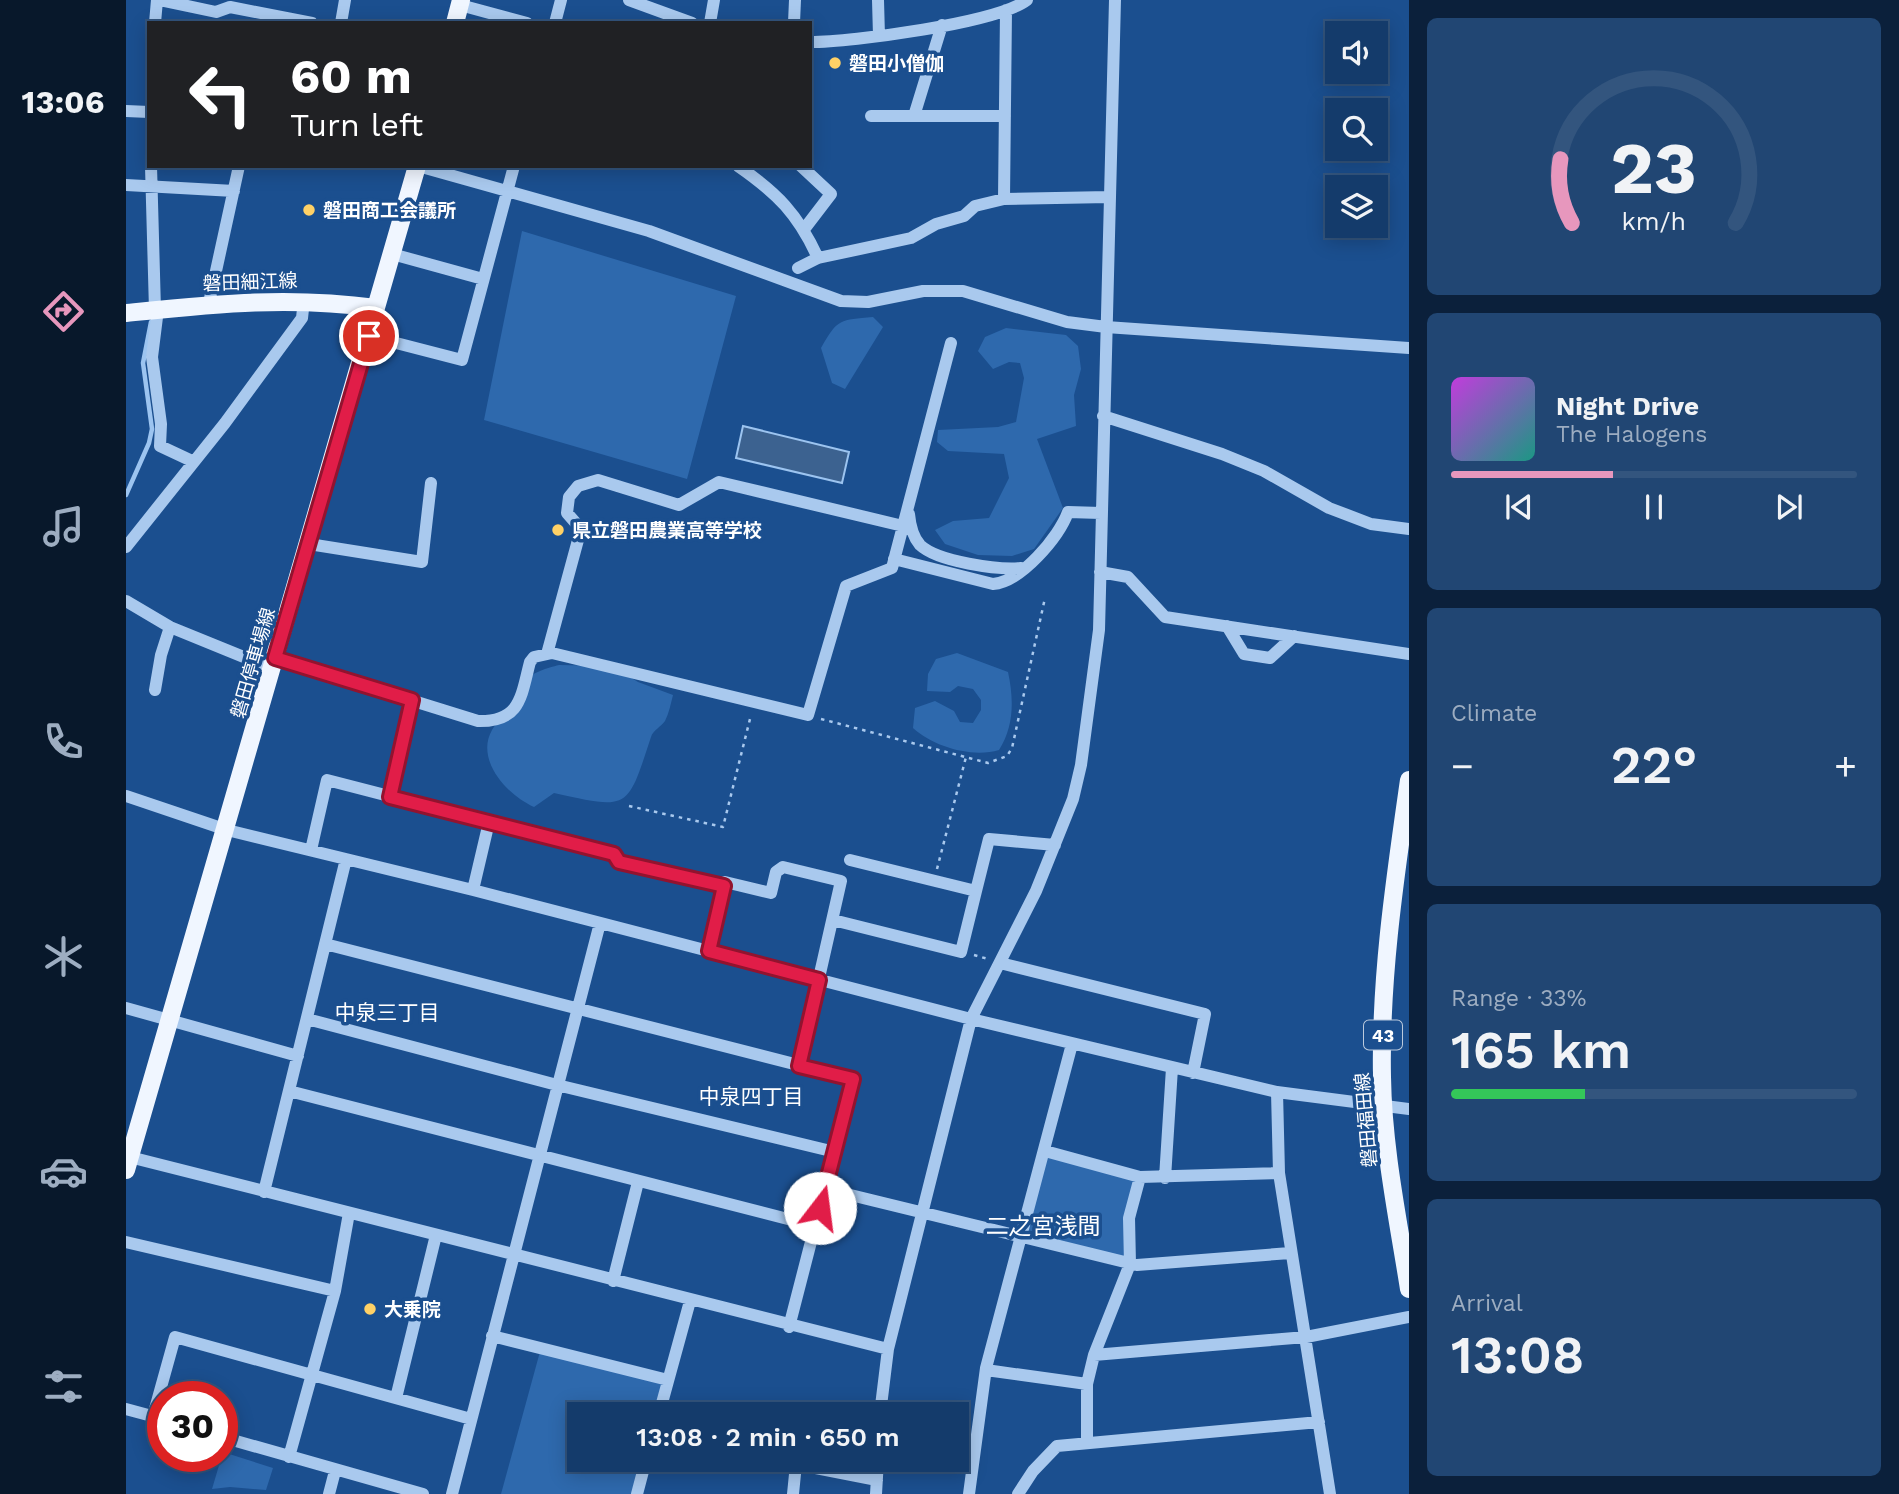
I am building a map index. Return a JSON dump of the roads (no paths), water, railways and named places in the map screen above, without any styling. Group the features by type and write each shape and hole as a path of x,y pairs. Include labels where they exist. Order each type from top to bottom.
{"main road":[{"name":"磐田停車場線","path":"127,1161 227,830 416,168"},
{"name":"磐田細江線","path":"126,313 209,303 304,300 376,308"},
{"name":"磐田福田線","path":"1409,780 1405,836 1384,984 1383,1105 1409,1289"}],"street":[{"path":"155,21 158,0 216,12 230,7 302,21"},
{"path":"341,21 345,0"},
{"path":"556,21 561,0"},
{"path":"629,0 668,19"},
{"path":"710,21 714,0"},
{"path":"794,0 794,21"},
{"path":"878,0 879,36"},
{"path":"812,42 879,36 942,25 1027,0"},
{"path":"881,1402 888,1349 971,1019 1055,845 1073,799 1081,765 1094,681 1100,572 1115,0"},
{"path":"1001,8 1005,116 1004,199"},
{"path":"459,9 517,21"},
{"path":"914,116 942,25"},
{"path":"126,111 147,112"},
{"path":"871,116 1005,116"},
{"path":"151,168 157,310 152,357 161,424 160,446 192,461"},
{"path":"209,303 239,168"},
{"path":"424,168 706,250 813,293 841,301 868,302 923,291 963,291 1067,322 1106,327 1409,348"},
{"path":"369,336 462,360 513,168"},
{"path":"741,168 780,197 789,214 805,228 818,258"},
{"path":"803,168 831,194 805,228"},
{"path":"126,185 234,191"},
{"path":"798,268 818,258 911,238 936,224 964,216 975,206 1004,199 1109,197"},
{"path":"392,254 484,279"},
{"path":"126,547 225,423 302,318 304,300"},
{"path":"126,601 170,627 274,663 412,700 478,721 505,717 519,704 530,662 534,657 547,654 564,654 808,715 846,586 892,568 951,343"},
{"path":"1103,416 1232,458 1264,471 1329,508 1371,524 1409,529"},
{"path":"547,654 581,529 567,513 569,497 587,481 598,480 679,505 719,482 903,526"},
{"path":"309,544 422,562 430,482"},
{"path":"908,507 910,527 919,544 932,552 1000,570 1022,568"},
{"path":"894,559 1001,584 1051,543 1069,512 1101,513"},
{"path":"1100,572 1128,577 1165,617 1409,654"},
{"path":"1227,626 1244,654 1270,658 1294,636"},
{"path":"155,690 161,655 170,627"},
{"path":"390,797 412,700"},
{"path":"311,850 327,780 614,854 619,862 724,886"},
{"path":"126,796 227,830 1072,1044 1277,1092 1409,1109"},
{"path":"472,890 489,822"},
{"path":"833,920 961,951 989,839 1055,845"},
{"path":"264,1192 346,859"},
{"path":"850,860 976,891"},
{"path":"709,951 725,882 771,893 776,872 783,867 841,881 799,1066"},
{"path":"452,1494 600,923"},
{"path":"325,944 853,1079 789,1326"},
{"path":"1000,963 1205,1014 1193,1073"},
{"path":"126,1008 298,1056"},
{"path":"307,1019 557,1085 835,1152"},
{"path":"970,1494 986,1370 1072,1044"},
{"path":"1165,1178 1172,1068"},
{"path":"289,1091 815,1226"},
{"path":"1277,1092 1279,1173 1330,1494"},
{"path":"1045,1151 1140,1177 1279,1173"},
{"path":"127,1161 264,1192 888,1349"},
{"path":"1087,1441 1087,1384 1094,1355 1130,1264 1129,1218 1140,1177"},
{"path":"613,1281 638,1182"},
{"path":"826,1189 1130,1264 1290,1253"},
{"path":"289,1457 335,1291 349,1213"},
{"path":"396,1398 436,1235"},
{"path":"126,1242 335,1291"},
{"path":"662,1402 690,1301"},
{"path":"1094,1355 1306,1337 1409,1317"},
{"path":"492,1336 668,1380"},
{"path":"166,1381 176,1337 471,1419"},
{"path":"986,1370 1087,1384"},
{"path":"126,1409 147,1415"},
{"path":"1018,1494 1033,1471 1057,1446 1087,1441 1319,1422"},
{"path":"238,1442 423,1494"},
{"path":"329,1494 335,1471"},
{"path":"637,1494 643,1472"},
{"path":"793,1494 795,1472"},
{"path":"836,1472 877,1480"},
{"path":"876,1494 877,1472"}],"waterway":[{"path":"126,495 149,443 152,429 143,363 151,322"}],"place":[{"name":"磐田小僧伽","path":"835,63"},
{"name":"磐田商工会議所","path":"309,210"},
{"name":"県立磐田農業高等学校","path":"558,530"},
{"name":"大乗院","path":"370,1309"}],"district":[{"name":"中泉三丁目","path":"387,1012"},
{"name":"中泉四丁目","path":"751,1096"},
{"name":"二之宮浅間","path":"1043,1226"}]}
